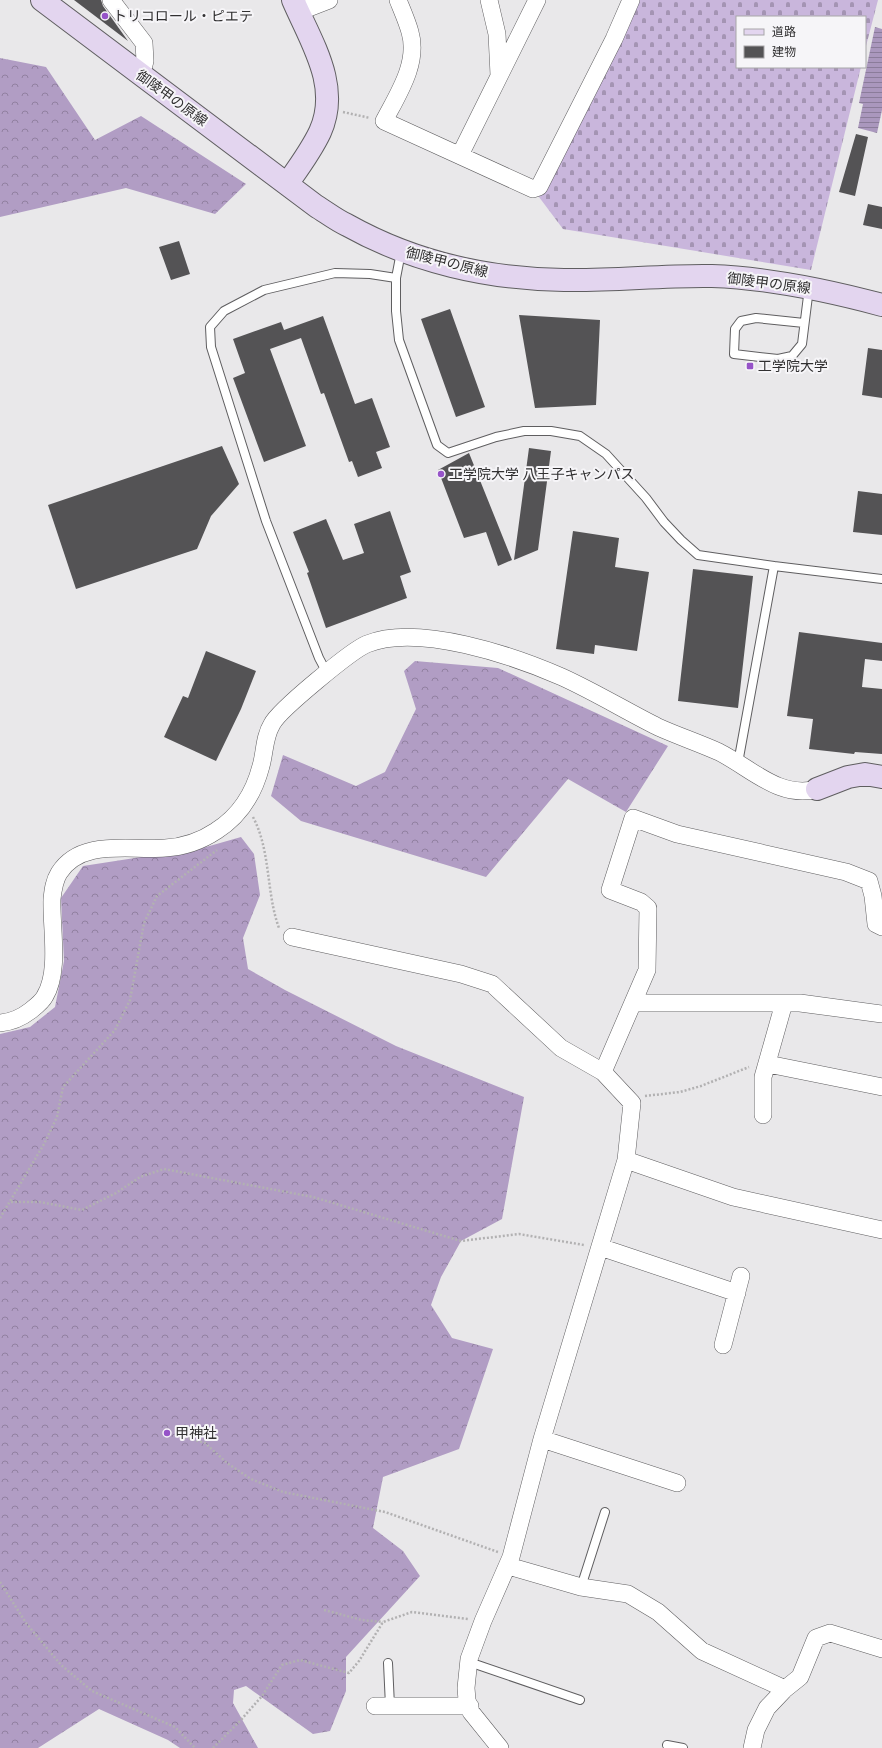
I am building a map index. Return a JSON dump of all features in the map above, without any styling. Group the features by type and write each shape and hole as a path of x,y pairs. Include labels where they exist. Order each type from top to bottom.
{"street":[{"name":"御陵甲の原線","path":"42,0 141,76 287,184 346,225 401,251 463,269 510,277 564,280 714,276 809,287 882,305"},
{"path":"111,0 144,43 145,61 141,76"},
{"path":"287,184 309,152 320,131 327,108 328,95 326,79 319,57 295,6 329,0"},
{"path":"398,0 411,32 411,60 409,72 384,121 533,189 539,187 614,39 631,0"},
{"path":"489,0 497,34 499,75"},
{"path":"460,155 537,0"},
{"path":"0,1023 22,1017 36,1007 45,996 51,980 53,961 53,886 58,874 66,865 79,855 96,850 183,846 199,841 217,831 246,804 261,765 266,739 273,722 286,708 347,657 366,644 394,637 424,638 451,642 500,654 561,677 659,727 718,752 766,781 786,789 805,792 848,777 865,774 882,777"},
{"path":"603,1072 647,970 648,908 641,902 610,890 634,818 677,834 846,872 869,881 873,896 876,924 882,927"},
{"path":"292,937 461,974 492,984 561,1048 603,1072 632,1103 626,1160 571,1338 510,1561 484,1621 469,1662 466,1688 467,1700 472,1712 500,1748"},
{"path":"633,1002 800,1003 882,1014"},
{"path":"763,1115 763,1077 768,1064 784,1003"},
{"path":"768,1064 882,1087"},
{"path":"626,1160 732,1197 882,1230"},
{"path":"600,1247 737,1293"},
{"path":"723,1345 741,1276"},
{"path":"542,1440 677,1483"},
{"path":"510,1561 581,1586 628,1594 658,1612 702,1651 785,1689"},
{"path":"752,1748 756,1730 767,1708 785,1689 800,1677 816,1638 830,1633 882,1649"},
{"path":"383,1706 470,1706"}],"lane":[{"path":"401,251 396,278 396,311 399,340 437,445 448,453 496,437 524,431 551,431 580,436 606,454 681,540 698,554 774,566 882,579"},
{"path":"327,674 319,658 266,521 211,348 210,327 224,311 264,290 335,273 370,274 396,278"},
{"path":"804,323 756,318 741,321 735,329 734,354 778,359 792,356 802,344 809,287"},
{"path":"738,763 774,566"},
{"path":"581,1586 605,1512"},
{"path":"469,1662 580,1700"},
{"path":"383,1706 388,1663"},
{"path":"667,1745 683,1748"}],"path":[{"path":"327,108 384,121"},
{"path":"246,804 258,827 276,920 281,932 292,937"},
{"path":"0,1218 11,1202 44,1144 57,1117 63,1087 115,1030 130,1000 144,923 158,896 200,864 220,846"},
{"path":"632,1103 648,1095 680,1092 701,1086 756,1065 768,1064"},
{"path":"11,1202 40,1202 82,1210 116,1193 140,1177 164,1168 313,1197 461,1241 519,1234 600,1247"},
{"path":"177,1435 204,1443 227,1463 251,1479 283,1492 385,1512 510,1561"},
{"path":"0,1582 26,1623 61,1665 92,1691 175,1727 195,1748"},
{"path":"324,1610 362,1620 384,1622 412,1612 484,1621"},
{"path":"213,1748 262,1696 282,1665 300,1660 349,1673 359,1661 384,1622"}],"green space":[{"path":"630,0 878,0 866,46 866,16 736,16 736,68 861,68 811,270 563,229 533,189"},
{"path":"0,58 46,67 95,140 141,116 246,184 215,214 126,188 0,217"},
{"path":"415,661 498,668 668,746 626,812 568,779 486,877 301,821 271,796 283,755 356,786 385,772 416,709 404,671"},
{"path":"241,837 254,854 260,895 243,938 248,969 285,990 396,1046 524,1097 502,1219 461,1241 441,1277 431,1305 452,1338 493,1349 459,1449 383,1477 373,1528 403,1551 420,1576 346,1657 346,1691 330,1731 313,1734 246,1686 234,1690 233,1703 258,1748 180,1748 168,1740 99,1709 38,1748 0,1748 0,1034 30,1027 55,1007 64,961 61,898 83,866 206,847"}],"shaded area":[{"path":"875,27 882,29 882,110 877,133 858,128 863,104 859,103"}],"building":[{"name":"トリコロール・ピエテ","path":"74,0 101,0 103,6 128,41"},
{"path":"856,134 868,137 855,196 839,192"},
{"path":"868,204 882,207 882,229 863,225"},
{"path":"179,241 190,274 171,280 159,247"},
{"path":"450,309 485,407 456,417 421,319"},
{"path":"519,315 600,320 596,405 535,408"},
{"path":"323,316 355,404 372,398 390,447 376,452 382,468 358,477 352,461 349,462 324,393 321,394 301,338 270,349 306,446 264,462 233,378 245,373 233,339 281,322 284,330"},
{"path":"868,348 882,350 882,398 862,395"},
{"path":"222,446 239,484 211,516 197,549 76,589 48,505"},
{"path":"529,448 551,451 538,550 514,560"},
{"path":"469,453 512,560 498,566 486,532 464,538 438,470"},
{"path":"858,491 882,494 882,535 853,532"},
{"path":"390,511 411,572 400,576 407,598 326,628 307,573 309,572 293,532 326,519 343,560 364,553 354,524"},
{"path":"573,531 619,538 615,567 649,572 637,651 595,645 594,654 556,649"},
{"path":"693,569 753,576 738,708 678,701"},
{"path":"799,632 882,643 882,661 865,659 862,687 882,689 882,754 855,752 854,754 809,749 813,719 787,716"},
{"path":"206,651 256,671 241,709 216,761 164,737 183,696 188,698"}],"place":[{"name":"トリコロール・ピエテ","path":"105,16"},
{"name":"工学院大学","path":"750,366"},
{"name":"工学院大学 八王子キャンパス","path":"441,474"},
{"name":"甲神社","path":"167,1433"}]}
